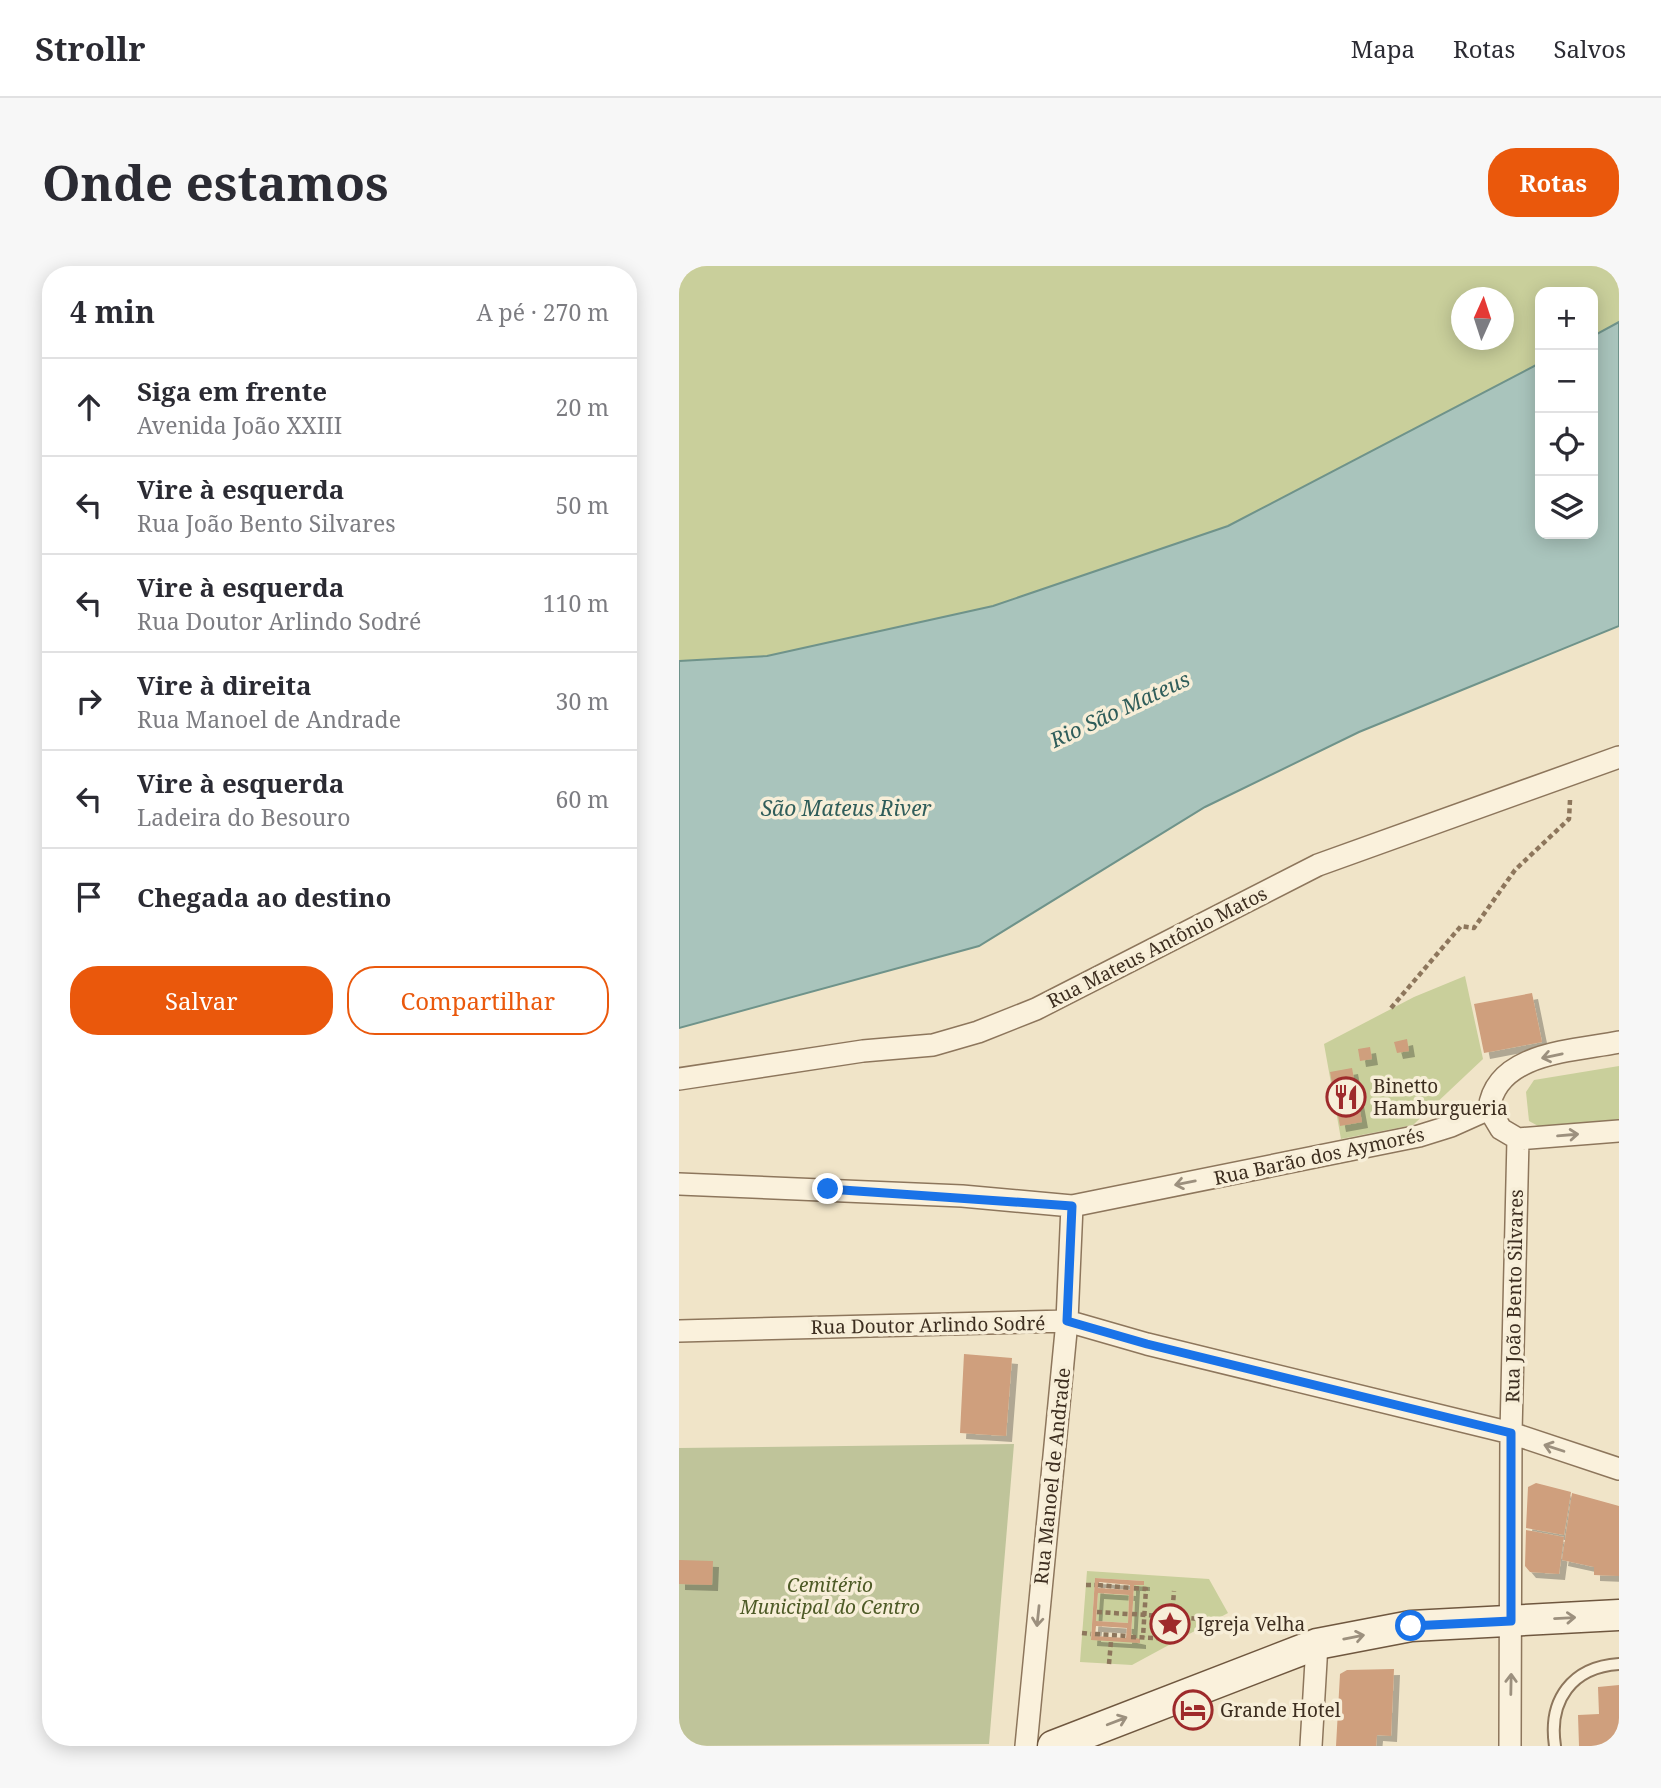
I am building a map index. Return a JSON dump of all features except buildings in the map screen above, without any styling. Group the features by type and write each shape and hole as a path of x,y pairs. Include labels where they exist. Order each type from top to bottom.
{"street":[{"name":"Rua Mateus Antônio Matos","path":"679,1079 863,1051 933,1045 978,1032 1036,1009 1318,865 1619,757"},
{"path":"1619,1042 1531,1060 1515,1068 1497,1083 1491,1093 1489,1109 1494,1121 1518,1139 1619,1131"},
{"name":"Rua Barão dos Aymorés","path":"679,1184 962,1196 1072,1206 1419,1136 1451,1126 1489,1109"},
{"name":"Rua João Bento Silvares","path":"1510,1746 1511,1433 1518,1139"},
{"name":"Rua Manoel de Andrade","path":"1026,1746 1067,1321 1072,1206"},
{"name":"Rua Doutor Arlindo Sodré","path":"679,1331 1067,1321 1147,1344 1511,1433 1619,1469"},
{"path":"1053,1746 1317,1644 1411,1626 1619,1615"},
{"path":"1311,1746 1317,1644"}],"lane":[{"path":"1555,1746 1552,1726 1557,1706 1569,1686 1582,1674 1599,1665 1619,1664"}],"path":[{"path":"1391,1008 1461,926 1474,928 1515,870 1569,819 1572,772"},
{"path":"1086,1584 1146,1589 1143,1637"},
{"path":"1173,1617 1174,1591"},
{"path":"1097,1612 1216,1620"},
{"path":"1082,1633 1111,1638 1129,1636 1179,1639"},
{"path":"1109,1664 1111,1638"}],"green space":[{"path":"679,266 1619,266 1619,322 1598,333 1598,287 1535,287 1535,366 1228,526 993,606 767,656 679,661"},
{"path":"1465,976 1483,1059 1413,1125 1341,1139 1324,1044 1414,997"},
{"path":"1619,1066 1619,1121 1540,1127 1529,1121 1526,1092 1534,1080"},
{"name":"Cemitério Municipal do Centro","path":"1014,1444 989,1744 679,1746 679,1448"},
{"name":"Igreja Velha","path":"1087,1571 1209,1579 1228,1613 1132,1665 1080,1662","holes":["1095,1578 1144,1581 1143,1585 1134,1585 1131,1639 1091,1639"]},
{"path":"1098,1593 1129,1595 1128,1623 1096,1621"}],"water":[{"name":"São Mateus River","path":"1619,322 1619,626 1359,732 1205,807 979,946 679,1028 679,661 767,656 993,606 1228,526 1535,366 1535,539 1598,539 1598,333"}],"place":[{"name":"Binetto Hamburgueria","path":"1346,1097"},
{"name":"Igreja Velha","path":"1170,1624"},
{"name":"Grande Hotel","path":"1193,1710"}],"route":[{"path":"828,1189 962,1196 1072,1206 1067,1321 1147,1344 1511,1433 1511,1621 1411,1626"}],"water label":[{"name":"Rio São Mateus","path":"1120,710"}]}
